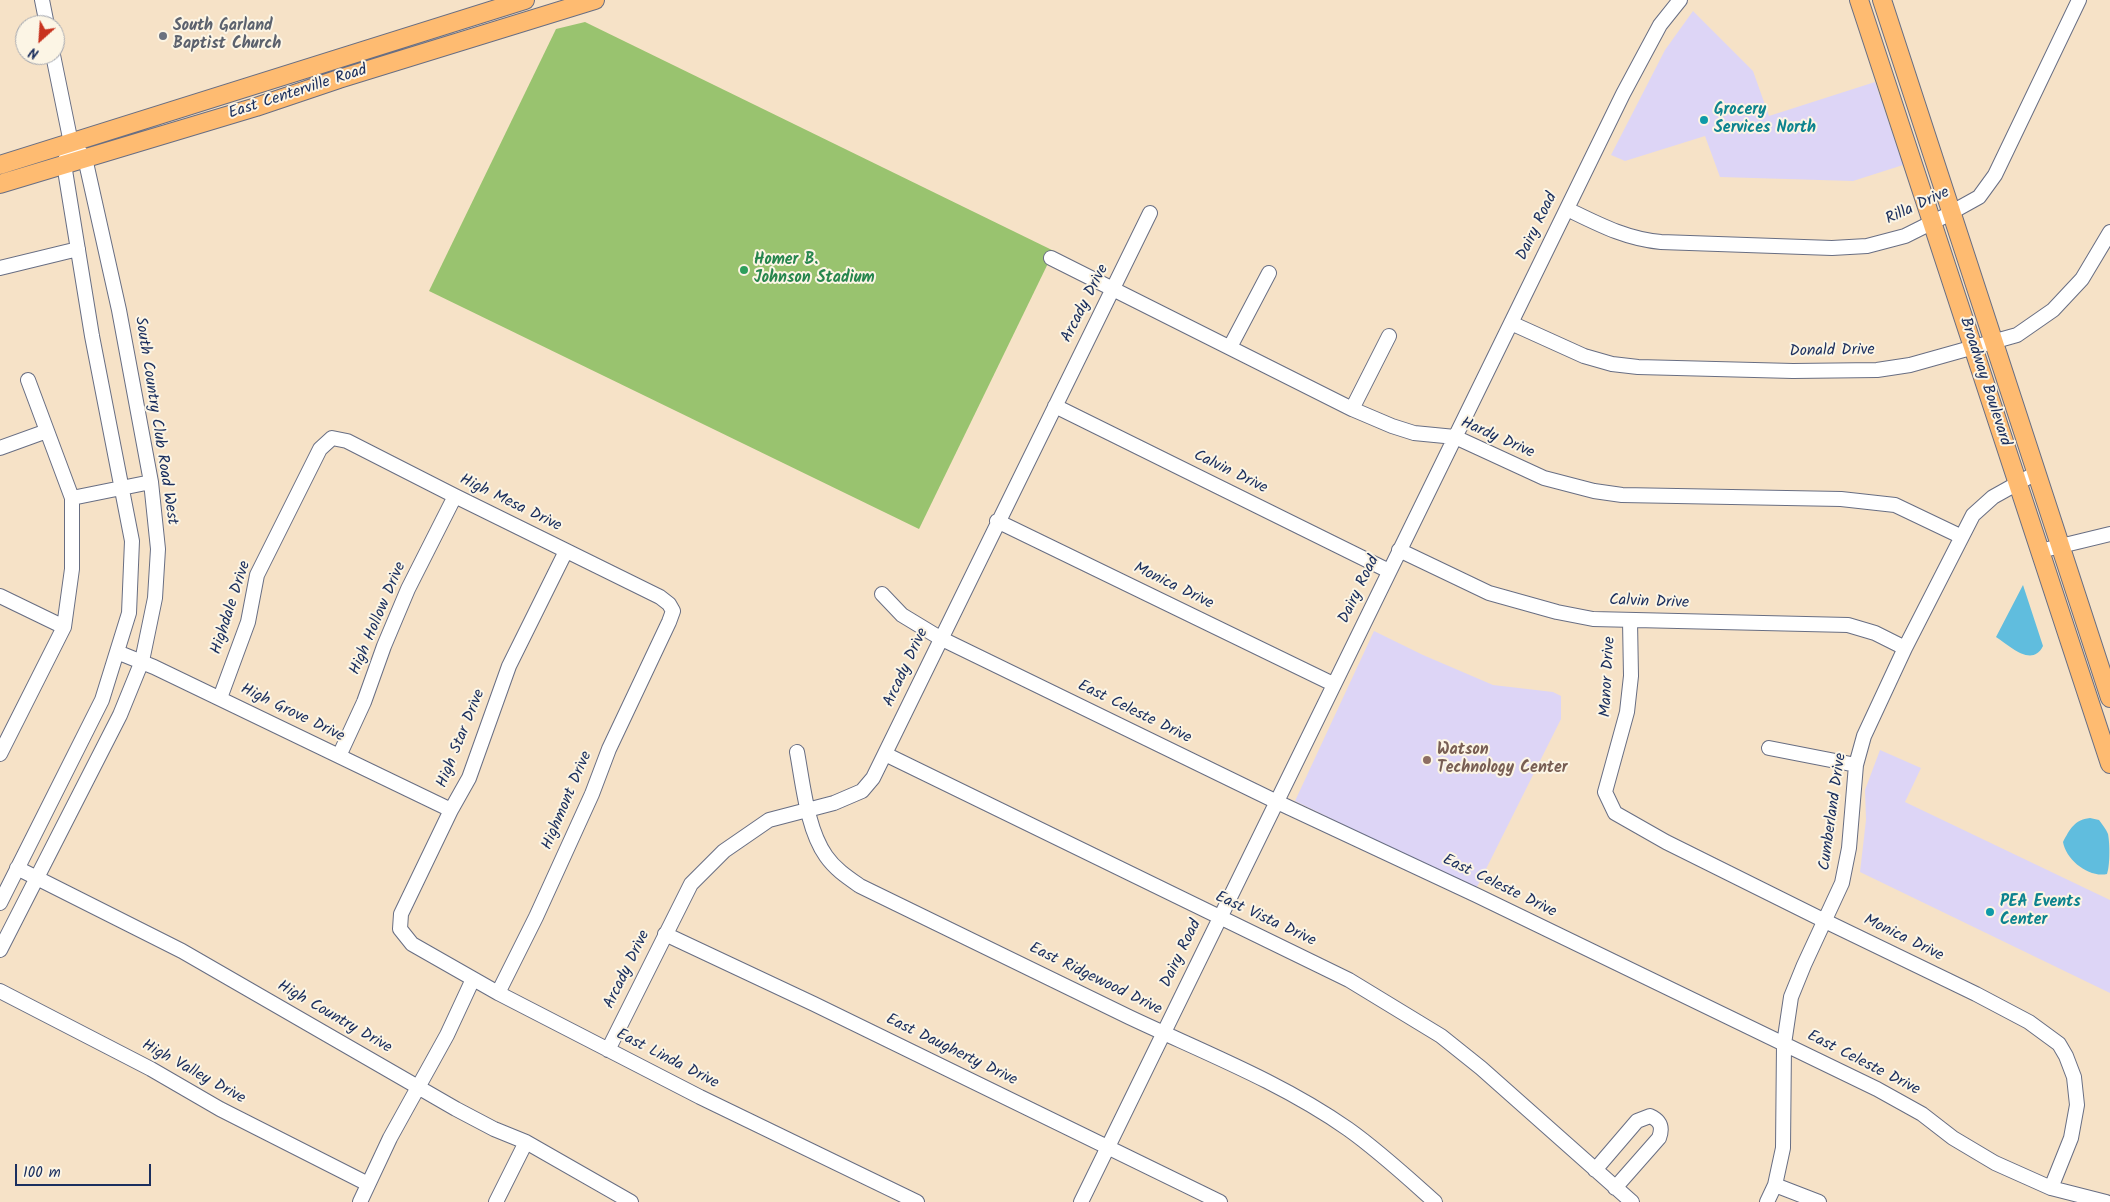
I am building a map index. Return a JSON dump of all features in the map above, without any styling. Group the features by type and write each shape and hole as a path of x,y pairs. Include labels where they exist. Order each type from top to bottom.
{"main road":[{"name":"East Centerville Road","path":"0,165 525,0"},
{"name":"East Centerville Road","path":"0,184 256,107 339,79 595,0"},
{"name":"Broadway Boulevard","path":"1859,0 2110,764"},
{"name":"Broadway Boulevard","path":"1882,0 2060,546 2106,672 2110,698"}],"street":[{"path":"42,0 45,15"},
{"name":"Dairy Road","path":"1081,1202 1625,89 1660,25 1680,0"},
{"name":"Rilla Drive","path":"1567,209 1620,234 1640,240 1670,243 1832,248 1867,246 1904,236 1932,223 1979,196 1995,174 2079,0"},
{"path":"0,903 102,700 128,613 132,541 92,336 64,164 71,143 55,65"},
{"path":"71,143 85,158"},
{"name":"South Country Club Road West","path":"0,950 120,715 142,661 155,598 158,549 151,482 119,310 85,158"},
{"name":"Arcady Drive","path":"608,1050 691,884 724,851 769,820 834,803 862,791 873,778 997,521 1150,213"},
{"name":"Donald Drive","path":"1511,323 1584,356 1612,364 1638,367 1794,371 1877,370 1910,365 2017,335 2053,310 2082,279 2106,248 2110,232"},
{"path":"0,268 78,249"},
{"name":"Hardy Drive","path":"1051,258 1352,409 1414,433 1455,437 1544,478 1594,491 1622,495 1841,499 1894,505 1960,536"},
{"path":"1230,348 1269,273"},
{"path":"1352,409 1389,336"},
{"path":"0,754 64,627 72,569 72,498 28,380"},
{"name":"Calvin Drive","path":"1055,406 1389,571"},
{"path":"0,448 47,431"},
{"name":"High Mesa Drive","path":"320,449 332,438 347,441 660,597 673,611 669,622"},
{"name":"Highdale Drive","path":"220,698 248,622 258,575 320,449"},
{"name":"Cumberland Drive","path":"1768,1202 1775,1185 1783,1148 1784,1044 1791,997 1842,883 1848,848 1856,765 1864,736 1905,648 1972,515 1993,496 2036,473"},
{"path":"72,498 122,490 151,482"},
{"name":"High Hollow Drive","path":"339,756 364,702 384,646 408,589 454,496"},
{"name":"Monica Drive","path":"997,521 1333,684"},
{"path":"2040,551 2110,534"},
{"name":"Calvin Drive","path":"1399,550 1489,593 1584,617 1630,621 1848,625 1875,633 1905,648"},
{"name":"High Star Drive","path":"407,940 400,929 401,914 451,810 469,778 509,666 566,551"},
{"name":"East Celeste Drive","path":"882,594 902,615 940,638 1275,802 1476,895 1877,1088 1922,1114 1953,1138 1995,1163 2051,1188 2106,1202"},
{"path":"0,596 64,627"},
{"name":"Manor Drive","path":"1605,792 1627,712 1630,676 1630,621"},
{"name":"Highmont Drive","path":"498,993 536,917 592,794 609,749 669,622"},
{"name":"High Grove Drive","path":"117,652 142,661 451,810"},
{"path":"2082,678 2106,672"},
{"path":"1770,748 1856,765"},
{"name":"East Ridgewood Drive","path":"797,752 813,830 825,855 841,873 860,886 1163,1033 1217,1057 1308,1103 1382,1154 1435,1202"},
{"name":"East Vista Drive","path":"885,754 1349,980 1441,1036 1632,1202"},
{"name":"Monica Drive","path":"1605,792 1615,814 1666,842 1976,994 2029,1022 2059,1044 2074,1076 2077,1106 2071,1138 2051,1188"},
{"name":"High Country Drive","path":"18,868 182,951 419,1087 494,1129 526,1142 629,1202"},
{"name":"East Daugherty Drive","path":"665,934 1220,1202"},
{"name":"East Linda Drive","path":"407,940 498,993 608,1050 916,1202"},
{"path":"360,1202 390,1138 447,1035 473,979"},
{"name":"High Valley Drive","path":"0,991 151,1069 220,1109 368,1184"},
{"path":"1595,1170 1636,1121 1650,1116 1656,1119 1660,1123 1662,1131 1659,1138 1616,1188"},
{"path":"496,1202 526,1142"},
{"path":"1775,1185 1819,1202"}],"shaded area":[{"path":"1693,11 1753,71 1769,116 1875,82 1903,165 1853,181 1720,177 1705,136 1625,161 1611,155 1665,50"},
{"name":"Watson Technology Center","path":"1374,631 1423,655 1493,685 1553,692 1561,696 1561,719 1476,889 1295,801"},
{"path":"1880,750 1921,768 1905,802 2110,900 2110,993 1860,872 1866,820 1865,790"}],"green space":[{"path":"585,22 1054,251 919,529 429,291 556,29"}],"water":[{"path":"2023,585 2043,646 2033,655 2027,655 2014,650 1996,637"},
{"path":"2090,818 2099,820 2108,834 2109,866 2107,874 2093,873 2079,866 2065,849 2063,842 2070,829 2076,823"}],"place":[{"name":"South Garland Baptist Church","path":"163,36"},
{"name":"Grocery Services North","path":"1704,120"},
{"name":"Homer B. Johnson Stadium","path":"744,270"},
{"name":"Watson Technology Center","path":"1427,760"},
{"name":"PEA Events Center","path":"1990,912"}]}
